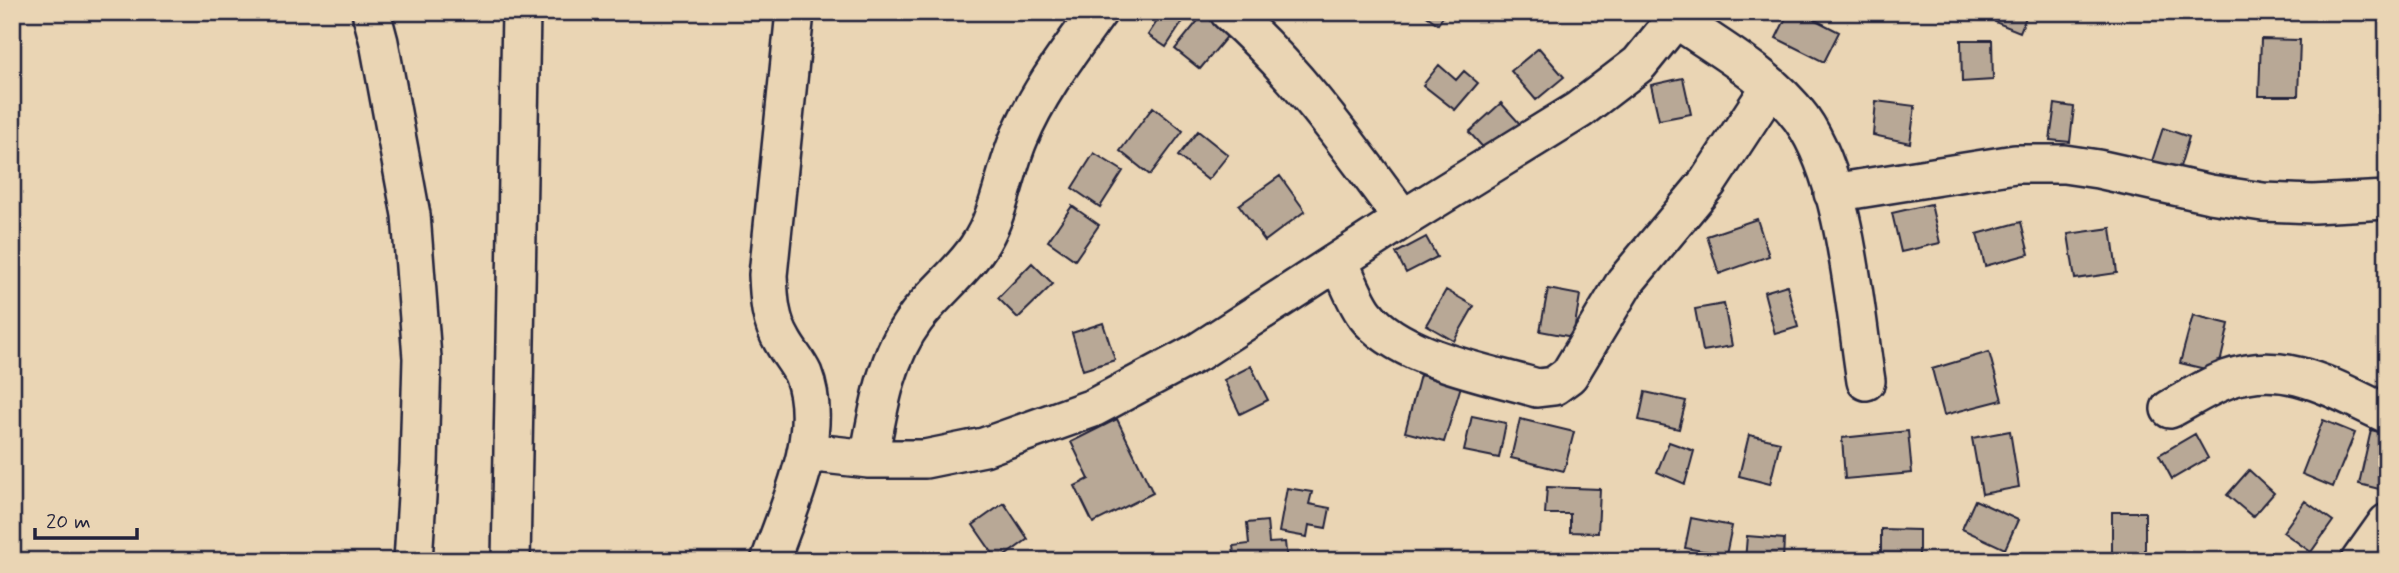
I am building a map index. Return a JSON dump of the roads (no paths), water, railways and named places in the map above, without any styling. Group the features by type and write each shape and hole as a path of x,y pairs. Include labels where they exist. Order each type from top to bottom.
{"street":[{"path":"370,12 379,42 411,215 422,358 413,561"},
{"path":"511,561 521,12"},
{"path":"770,561 807,452 812,407 802,373 781,340 769,309 768,275 795,12"},
{"path":"869,459 893,356 914,320 978,247 991,221 1019,136 1049,80 1098,12"},
{"path":"1229,12 1257,37 1303,87 1403,219"},
{"path":"807,452 869,459 925,459 984,447 1093,408 1198,352 1403,219 1579,110 1639,64 1679,16 1771,86 1801,118 1825,162 1847,259 1866,381"},
{"path":"1339,261 1365,314 1388,337 1438,359 1537,388 1554,386 1569,376 1625,282 1708,182 1771,86"},
{"path":"1833,193 2015,164 2064,164 2263,202 2313,204 2387,200"},
{"path":"2170,409 2227,380 2253,372 2286,372 2323,384 2387,414"},
{"path":"2360,561 2387,523"}]}
